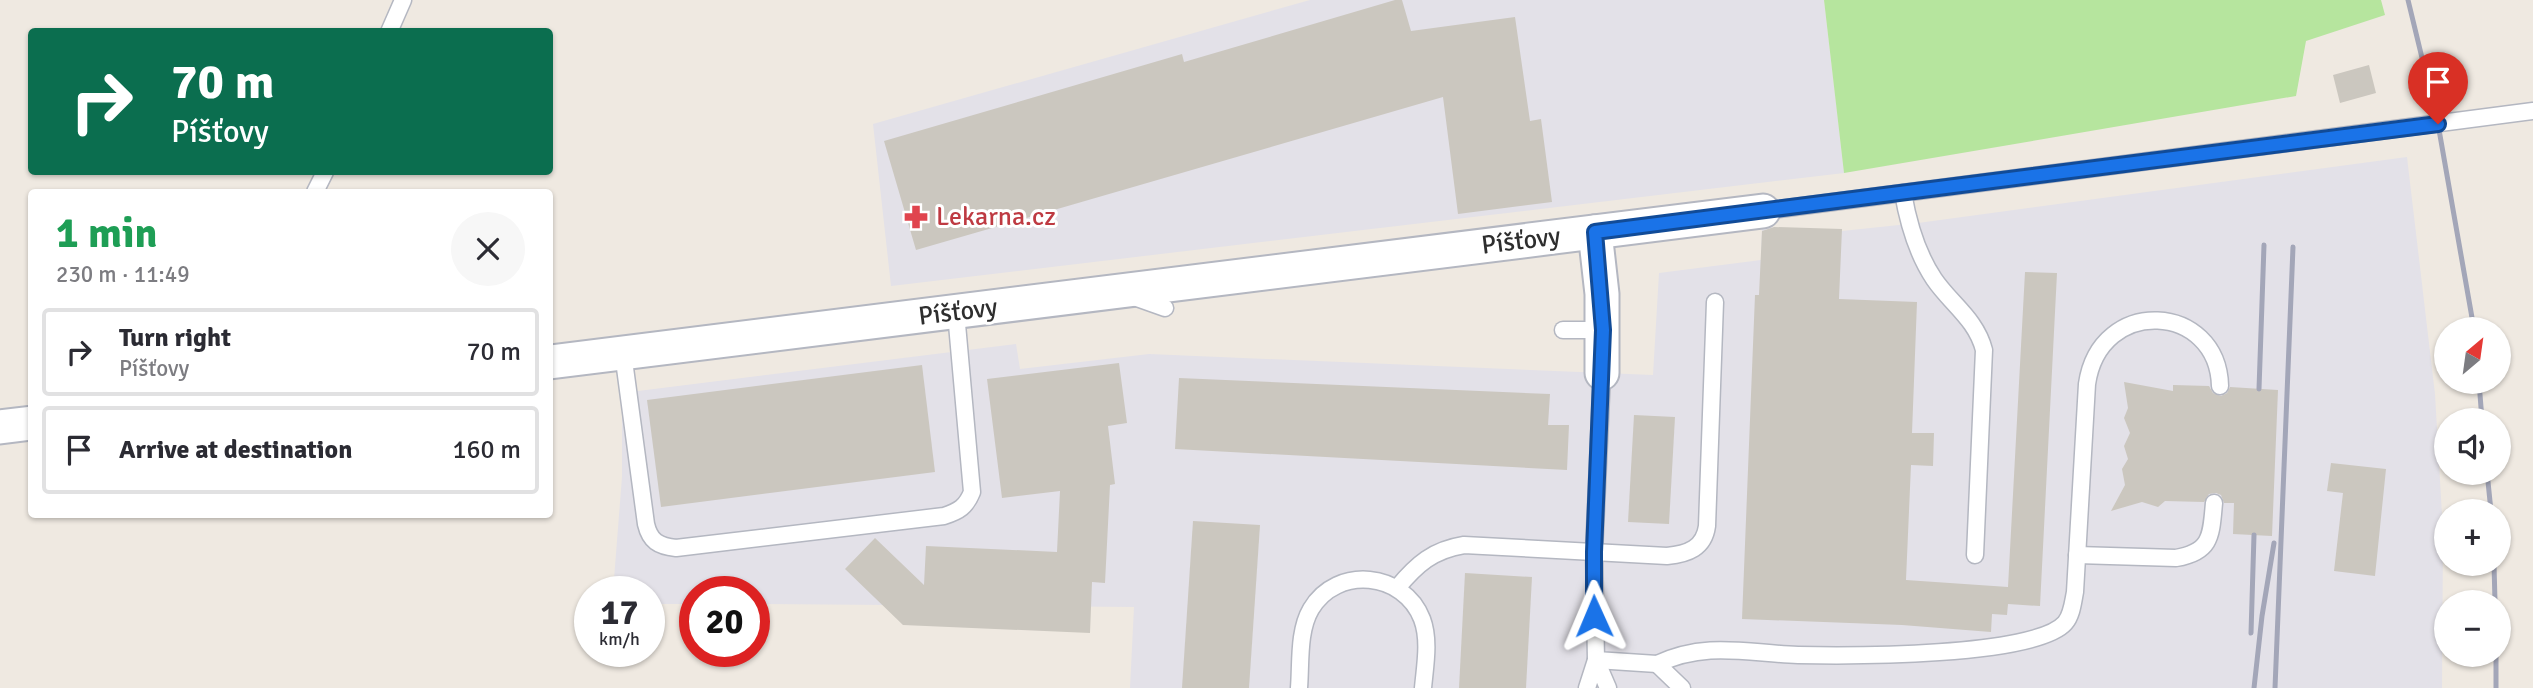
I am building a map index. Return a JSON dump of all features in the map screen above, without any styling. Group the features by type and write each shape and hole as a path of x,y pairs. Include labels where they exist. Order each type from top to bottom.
{"street":[{"name":"Píšťovy","path":"553,362 1763,211"},
{"path":"1595,232 1603,330 1602,373"},
{"path":"0,427 28,424"}],"lane":[{"path":"391,28 403,0"},
{"name":"Píšťovy","path":"1763,211 2533,111"},
{"path":"1903,193 1909,220 1926,266 1936,282 1976,328 1983,350 1975,555"},
{"path":"1119,292 1165,307"},
{"path":"1398,588 1426,557 1464,545 1678,555 1696,548 1706,536 1715,302"},
{"path":"623,353 646,524 649,535 655,542 676,548 944,516 958,511 968,503 972,492 956,313"},
{"path":"1596,660 1657,664 1696,650 1831,655 1974,650 2046,635 2068,621 2075,592 2087,384 2094,355 2103,342 2121,328 2143,321 2172,323 2199,338 2209,349 2216,363 2220,386"},
{"path":"1563,330 1603,330"},
{"path":"1587,688 1596,660 1594,552 1602,373"},
{"path":"2077,555 2176,558 2191,555 2202,549 2209,537 2214,503"},
{"path":"1299,688 1306,622 1320,598 1331,589 1357,579 1385,582 1398,588 1417,608 1426,635 1423,688"},
{"path":"1596,660 1608,688"},
{"path":"1657,664 1682,688"}],"shaded area":[{"path":"1310,0 1824,0 1844,173 891,286 873,124"},
{"path":"2407,157 2435,394 2434,485 2440,485 2441,499 2434,499 2434,576 2443,576 2443,590 2434,590 2434,667 2442,667 2442,688 1130,688 1134,607 770,604 770,576 679,576 679,604 665,604 665,576 614,576 622,477 622,393 1016,344 1020,369 1149,354 1653,375 1659,273 1761,260 1762,227 1842,231"}],"green space":[{"path":"1824,0 2381,0 2385,15 2306,41 2296,96 1844,173"}],"building":[{"path":"1402,0 1411,31 1515,17 1530,121 1541,119 1552,202 1458,214 1443,97 916,250 884,141 1182,54 1184,62"},
{"path":"2369,65 2376,93 2340,103 2333,75"},
{"path":"1774,227 1842,229 1839,299 1917,302 1912,433 1934,433 1933,466 1911,465 1906,580 2008,587 2025,272 2057,273 2040,606 2008,604 2007,615 1992,614 1991,632 1902,625 1742,619 1755,295 1759,295 1762,231"},
{"path":"1119,363 1127,423 1108,426 1115,484 1110,485 1105,583 1092,582 1090,633 903,625 845,569 875,538 924,585 926,546 1057,552 1060,491 1002,498 987,379"},
{"path":"922,365 935,472 661,507 647,400"},
{"path":"1179,378 1550,394 1548,425 1569,425 1567,470 1175,449"},
{"path":"2124,382 2173,391 2173,385 2209,386 2213,393 2221,396 2227,393 2230,387 2278,390 2272,536 2233,534 2234,503 2224,503 2221,495 2216,493 2209,494 2204,502 2165,501 2158,507 2142,502 2111,511 2125,485 2122,469 2128,459 2124,446 2130,433 2124,418 2128,408"},
{"path":"1634,415 1675,417 1669,524 1628,522"},
{"path":"2331,463 2386,469 2375,576 2334,571 2343,493 2327,491"},
{"path":"1193,521 1260,525 1249,688 1182,688"},
{"path":"1465,573 1532,577 1526,688 1459,688"}],"railway":[{"path":"2408,0 2438,124 2472,317"},
{"path":"2259,389 2264,245"},
{"path":"2275,688 2293,247"},
{"path":"2480,394 2481,408"},
{"path":"2488,485 2490,499"},
{"path":"2251,633 2254,535"},
{"path":"2254,688 2274,543"},
{"path":"2494,576 2495,590"},
{"path":"2496,667 2496,688"}],"place":[{"name":"Lekarna.cz","path":"916,217"}],"route":[{"path":"1594,616 1603,330 1595,232 2438,124"}]}
